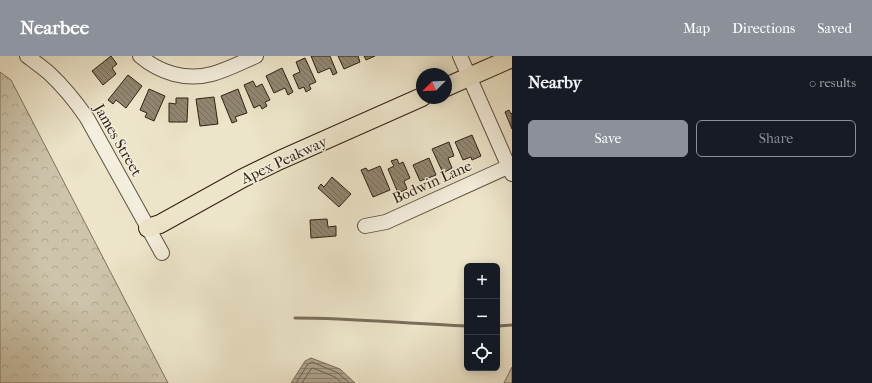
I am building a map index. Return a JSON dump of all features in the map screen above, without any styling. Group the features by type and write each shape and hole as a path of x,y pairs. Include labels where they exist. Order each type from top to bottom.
{"main road":[{"path":"452,84 512,58"},
{"name":"Apex Peakway","path":"148,228 160,224 243,178 280,160 416,101"}],"street":[{"name":"James Street","path":"27,56 56,80 87,118 162,254"},
{"path":"140,56 145,61 162,70 183,76 213,74 256,56"},
{"path":"460,56 511,169"},
{"name":"Bodwin Lane","path":"365,226 386,222 511,169"}],"green space":[{"path":"0,72 11,80 168,383 0,383"},
{"path":"512,367 512,383 504,383"}],"water":[{"path":"311,358 340,369 355,383 291,383 305,361"}],"building":[{"path":"111,56 117,64 112,68 116,74 103,85 92,71"},
{"path":"311,56 330,56 337,73 333,75 330,68 318,73"},
{"path":"338,56 358,56 360,62 344,69"},
{"path":"364,56 375,56 366,60"},
{"path":"305,58 316,82 309,85 311,89 306,92 304,87 299,89 293,75 300,72 296,62"},
{"path":"282,68 293,92 288,95 285,88 274,93 266,76"},
{"path":"128,75 142,86 126,108 116,100 113,104 108,100"},
{"path":"253,81 256,87 262,84 270,100 265,102 267,106 262,109 260,105 254,108 244,85"},
{"path":"149,89 165,96 154,121 145,117 147,113 140,110"},
{"path":"238,89 247,113 235,117 237,121 232,123 221,96"},
{"path":"214,97 218,124 200,126 196,99"},
{"path":"176,98 188,98 187,122 169,122 169,103 176,104"},
{"path":"509,110 511,114 512,113 512,129 505,112"},
{"path":"472,135 481,156 472,160 471,157 463,160 455,142"},
{"path":"449,142 454,156 448,158 452,168 443,173 432,149"},
{"path":"429,158 436,175 420,181 413,165"},
{"path":"397,159 399,164 403,162 410,178 404,181 407,189 398,193 388,169 394,166 391,161"},
{"path":"380,166 390,190 373,197 361,170 366,168 368,171"},
{"path":"332,177 351,194 339,207 318,188 321,184 324,187"},
{"path":"327,219 328,227 336,226 336,236 311,238 310,220"}],"waterway":[{"path":"295,318 464,326"},
{"path":"500,326 512,325"}]}
